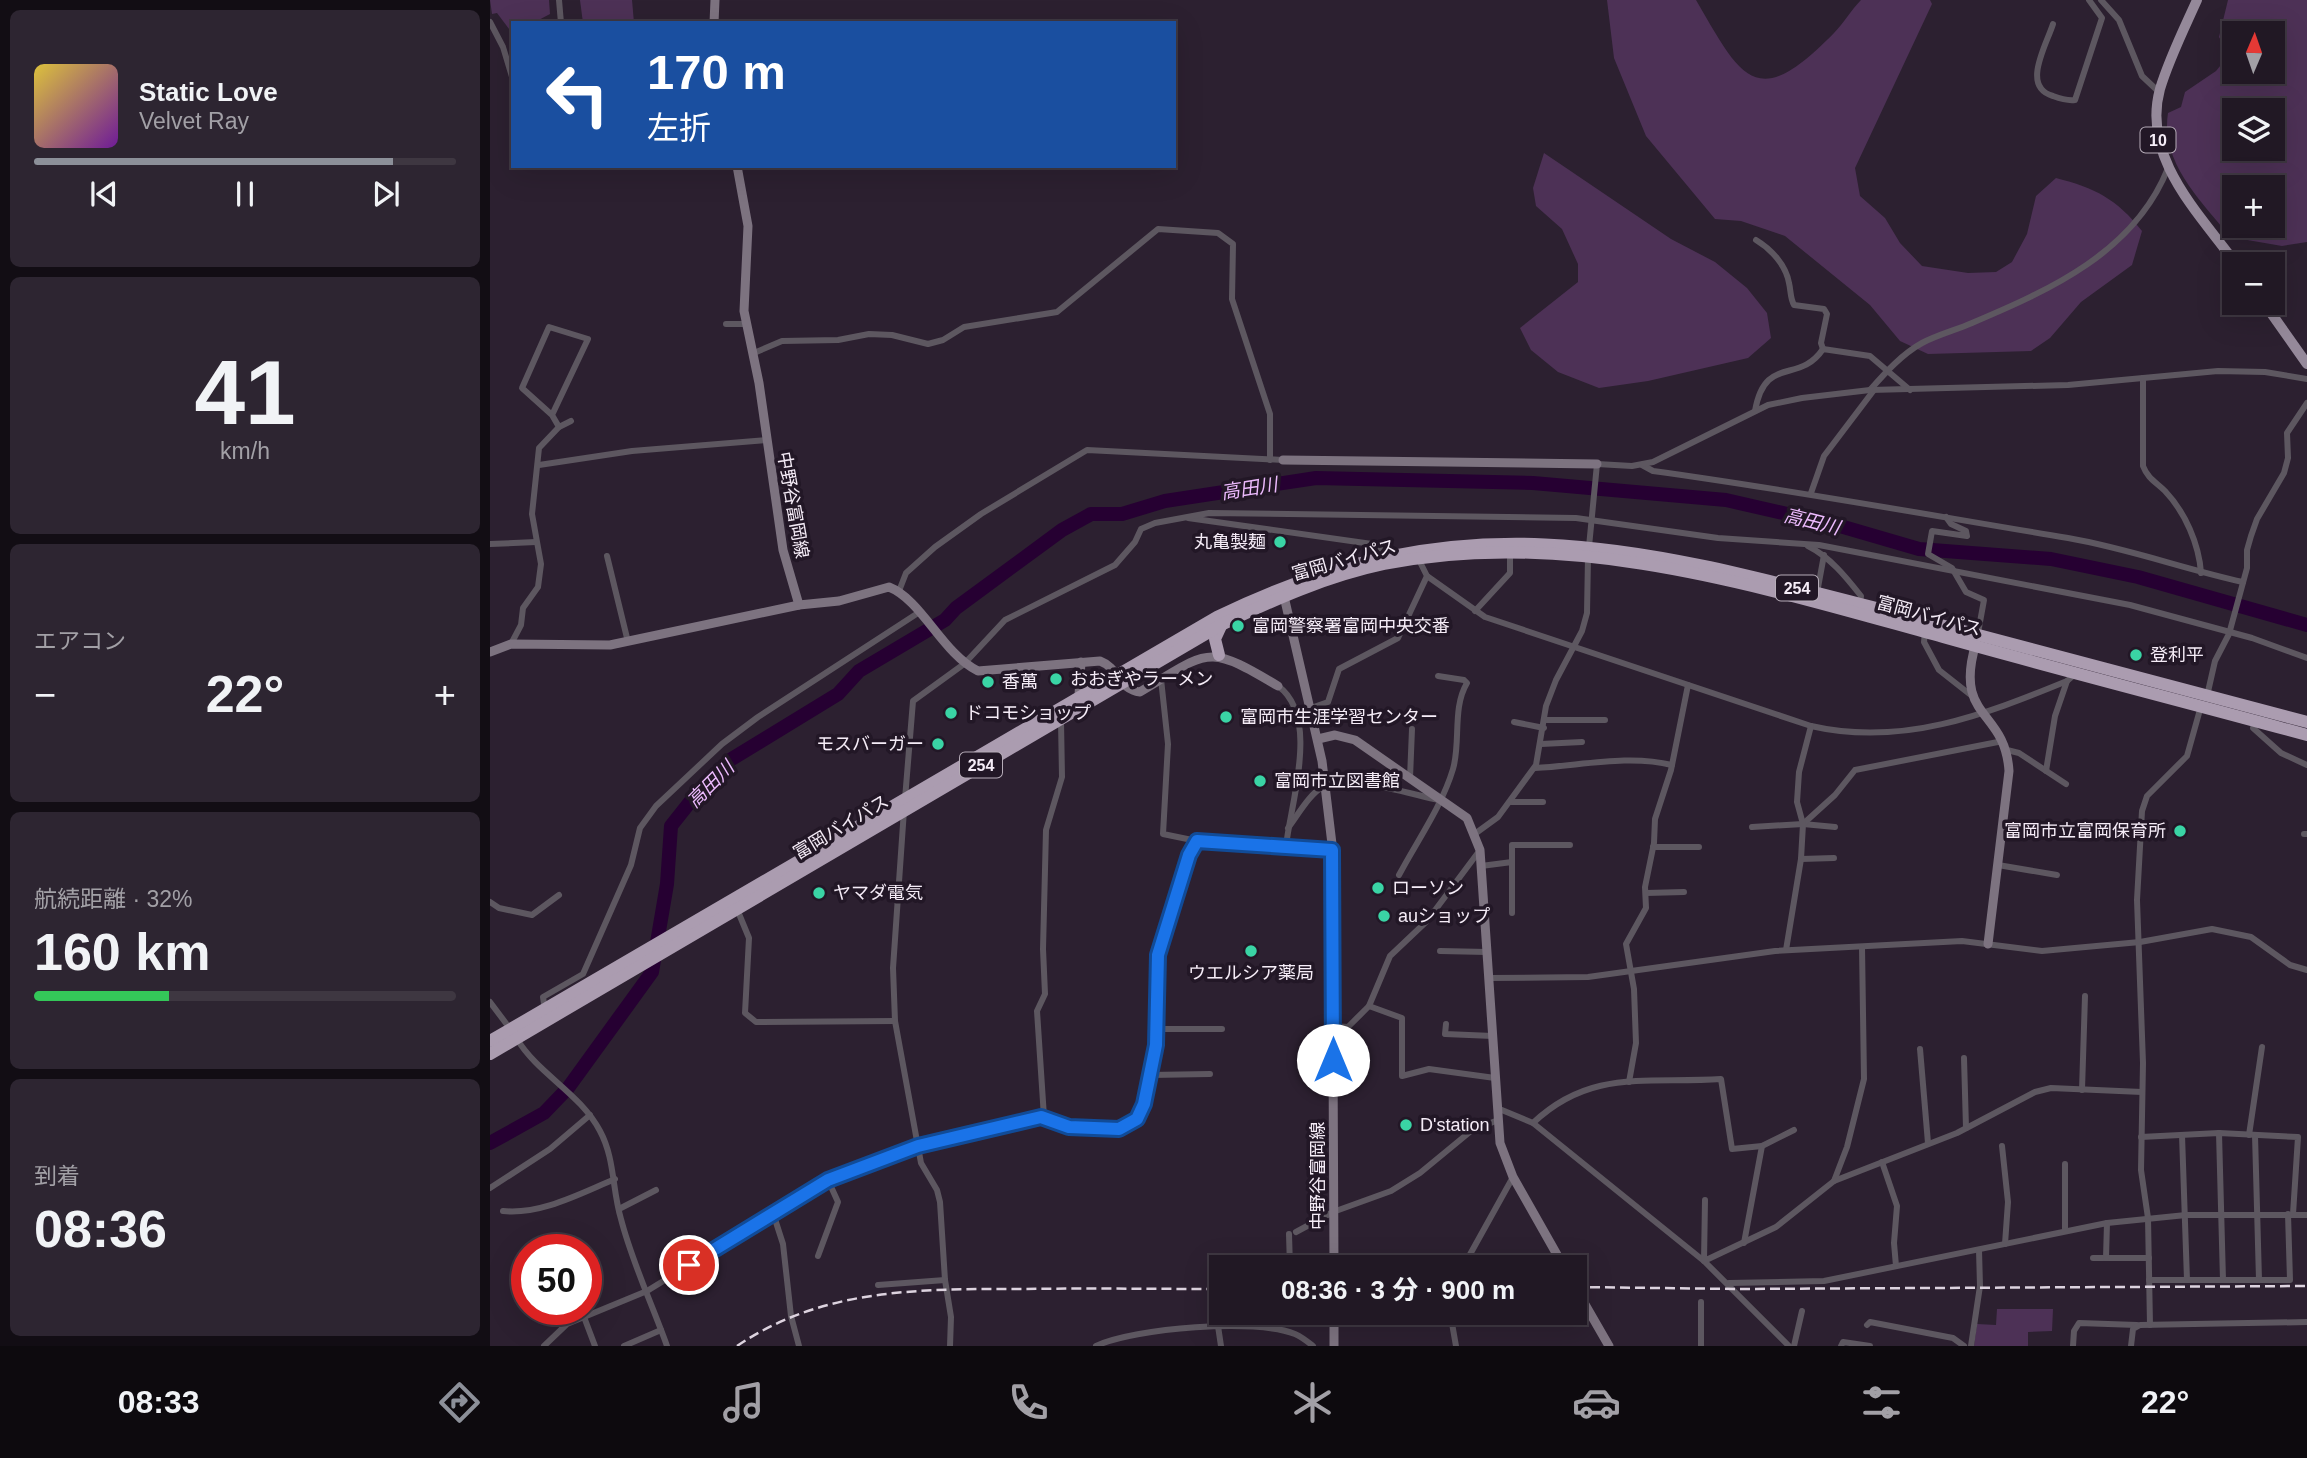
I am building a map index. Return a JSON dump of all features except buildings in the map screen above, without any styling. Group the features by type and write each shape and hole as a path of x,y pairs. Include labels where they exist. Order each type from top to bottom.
{"highway":[{"name":"富岡バイパス","path":"490,1054 514,1034 690,923 1061,719 1217,617 1384,555 1481,543 1688,563 1860,604 1977,640 2204,701 2307,735"},
{"name":"富岡バイパス","path":"551,1011 737,909 1079,695 1119,680 1282,592 1349,573 1418,558 1590,552 1735,582 1925,632 1977,640 2071,677 2307,722"},
{"path":"1219,655 1215,639 1221,625"},
{"name":"富岡バイパス","path":"490,1041 514,1034"}],"main road":[{"name":"10","path":"2197,0 2160,92 2158,142 2168,168 2228,252"},
{"path":"2272,315 2307,364"}],"street":[{"path":"559,0 561,21"},
{"path":"714,21 715,0"},
{"path":"2053,24 2036,75 2037,86 2043,93 2075,100 2102,18 2089,0"},
{"path":"2101,0 2119,20 2142,76 2160,92"},
{"path":"490,22 503,47 511,73"},
{"path":"503,47 511,44"},
{"name":"中野谷富岡線","path":"737,168 748,226 743,294 747,324 754,353 783,550 799,605"},
{"path":"1811,493 1824,456 1888,370 1921,344 2016,304 2105,253 2148,209 2168,168"},
{"path":"754,353 782,341 838,341 869,334 892,335 928,344 943,340 964,327 1042,316 1056,312 1158,229 1218,233 1233,244 1232,299 1270,414 1270,460"},
{"path":"1755,411 1758,396 1769,379 1811,363 1822,349 1827,314 1824,309 1794,305 1783,269 1767,247 1756,240"},
{"path":"726,324 747,324"},
{"path":"552,415 588,339 549,327 522,388 552,415 559,427"},
{"path":"1822,349 1859,352 1870,356 1910,390"},
{"path":"899,591 911,567 935,547 981,514 1087,450 1270,460 1597,467 1643,465 1755,411 1784,401 1872,390 2068,385 2218,371 2266,372 2306,380"},
{"path":"2143,379 2143,466 2148,478 2171,499 2196,540 2201,573"},
{"path":"2150,1325 2148,1218 2141,1137 2137,881 2142,811 2147,796 2186,756 2215,661 2229,634 2243,582 2247,550 2257,519 2284,473 2288,458 2287,433 2307,403"},
{"path":"511,644 521,625 523,608 538,587 541,564 532,514 539,448 559,427 571,421"},
{"path":"539,465 632,452 766,440"},
{"path":"1643,465 1653,471 1811,493 2107,547 2243,582"},
{"path":"1476,833 1498,817 1535,768 1556,680 1587,613 1597,467"},
{"path":"950,1346 951,1317 944,1280 940,1202 937,1190 921,1163 895,1021 894,968 913,701 963,663 1005,620 1115,565 1135,542 1141,529 1179,517 1245,512 1593,521 1718,538 1804,544 1880,555 2130,605 2229,634 2252,638 2307,658"},
{"path":"1179,517 1373,544 1382,549 1384,555"},
{"path":"1946,517 1951,524 1966,531 1967,536 1932,531 1928,554 1954,570 1966,592 1984,600 1968,673 1972,696"},
{"path":"490,544 536,542"},
{"path":"1804,544 1824,555 1861,596 1860,604"},
{"path":"1475,611 1510,573 1510,553"},
{"path":"1817,593 1824,555"},
{"path":"607,556 628,642"},
{"path":"1418,558 1427,576 1475,611 1573,647 1811,726 1843,733 1867,734 1936,728 1984,715 2071,677"},
{"path":"1311,708 1328,702 1339,668 1398,638 1417,604 1427,576"},
{"path":"490,652 511,644 582,647 628,642 799,605 839,601 889,587 899,591 963,663 978,671 1081,662 1105,663 1131,691 1140,692 1200,657 1219,655 1244,665 1278,686 1296,706 1301,733 1286,846"},
{"name":"中野谷富岡線","path":"1282,592 1318,739 1326,785 1332,850 1334,1255"},
{"path":"551,1011 543,997 583,974 631,865 640,828 656,806 722,744 758,716 920,615"},
{"path":"1925,632 1924,642 1939,670 1972,696 2005,746 2009,771 1988,944"},
{"path":"1079,695 1081,662"},
{"path":"1399,875 1440,801 1454,767 1457,731 1467,683 1438,676"},
{"path":"2046,771 2056,716 2071,677"},
{"path":"1161,679 1168,744 1163,834 1197,841 1230,841 1332,850"},
{"path":"1629,1082 1636,1043 1631,969 1626,944 1646,908 1655,819 1672,765 1688,685"},
{"path":"1044,1117 1037,1011 1045,993 1043,949 1046,830 1062,776 1061,719"},
{"path":"1514,722 1544,724 1605,719"},
{"path":"2255,720 2253,728 2281,753 2307,765"},
{"path":"1786,950 1801,859 1803,824 1797,802 1798,772 1811,726"},
{"path":"1410,778 1412,729"},
{"path":"1318,739 1335,735 1355,740 1467,818 1476,833 1480,850 1497,1108 1503,1156 1557,1255"},
{"path":"1541,744 1582,742"},
{"path":"1803,824 1835,795 1855,770 2005,746 2066,784"},
{"path":"1535,768 1571,766 1587,762 1672,765"},
{"path":"1288,828 1326,785 1348,782 1440,801"},
{"path":"1510,802 1543,802"},
{"path":"1752,827 1803,824 1835,827"},
{"path":"602,1310 647,1291 828,1180 918,1146 1044,1117 1069,1127 1119,1129 1137,1119 1144,1104 1156,1029 1158,955 1185,867 1197,841"},
{"path":"1512,913 1512,845 1570,845"},
{"path":"1653,846 1699,847"},
{"path":"1333,1027 1348,1027 1369,1006 1390,956 1427,921 1480,850"},
{"path":"1801,859 1834,858"},
{"path":"1481,866 1512,862"},
{"path":"1998,865 2057,875"},
{"path":"1646,893 1684,892"},
{"path":"490,902 499,908 532,915 559,895"},
{"path":"737,909 749,938 745,1013 756,1022 895,1021"},
{"path":"1489,978 1588,976 1786,950 1962,941 2042,951 2140,942 2204,930 2240,933 2251,937 2290,965 2307,970"},
{"path":"1834,1181 1847,1147 1864,1079 1861,947"},
{"path":"1440,951 1487,952"},
{"path":"2082,1090 2085,996"},
{"path":"490,1002 534,1060 588,1112 612,1160 627,1243 667,1346"},
{"path":"1369,1006 1402,1018 1402,1076 1429,1069 1495,1078"},
{"path":"1446,1024 1446,1034 1493,1036"},
{"path":"1156,1029 1223,1029"},
{"path":"2259,1280 2252,1135 2262,1047"},
{"path":"1920,1049 1928,1143"},
{"path":"1964,1058 1966,1128"},
{"path":"1150,1075 1210,1074"},
{"path":"1533,1123 1554,1103 1589,1087 1645,1079 1669,1083 1721,1079 1732,1149 1762,1146 1794,1130"},
{"path":"1704,1261 1776,1227 1834,1181 1966,1128 2035,1092 2051,1088 2142,1092"},
{"path":"1497,1108 1533,1123 1704,1261 1792,1346 1802,1311"},
{"path":"490,1188 550,1149 588,1112"},
{"path":"1291,1255 1292,1233 1334,1212 1391,1191 1420,1173 1471,1131 1498,1120"},
{"path":"2141,1137 2219,1133 2298,1137 2291,1214 2290,1280 2149,1280"},
{"path":"2219,1133 2223,1280"},
{"path":"2182,1135 2187,1280"},
{"path":"1744,1243 1762,1146"},
{"path":"2003,1146 2008,1202 2005,1244"},
{"path":"1882,1162 1897,1206 1894,1243 1896,1266"},
{"path":"2065,1231 2066,1164"},
{"path":"1471,1255 1513,1177"},
{"path":"503,1211 551,1204 615,1179"},
{"path":"818,1256 838,1202 828,1180"},
{"path":"619,1209 656,1190"},
{"path":"1704,1261 1705,1200"},
{"path":"772,1213 783,1244 791,1316 799,1346"},
{"path":"1729,1283 1824,1281 2065,1231 2148,1218 2307,1215"},
{"path":"2106,1258 2107,1223"},
{"path":"1971,1346 1980,1286 1979,1250"},
{"path":"2093,1258 2149,1258"},
{"path":"878,1285 944,1280"},
{"path":"1701,1302 1701,1346"},
{"path":"1587,1308 1609,1346"},
{"path":"1867,1325 1870,1322 1954,1338 1964,1346"},
{"path":"2073,1346 2074,1331 2079,1324 2307,1322"},
{"path":"544,1346 566,1325"},
{"path":"587,1325 595,1346"},
{"path":"1334,1325 1334,1346"},
{"path":"1452,1325 1456,1346"},
{"path":"2131,1346 2133,1329 2140,1325"},
{"path":"1218,1326 1220,1346"},
{"path":"1101,1345 1218,1326 1251,1326 1295,1334 1314,1346"},
{"path":"624,1346 662,1330"},
{"path":"1842,1346 1843,1342 1870,1346"}],"shaded area":[{"path":"490,0 549,0 550,14 537,21 511,21 511,32 497,13 492,14"},
{"path":"580,0 632,0 634,21 583,21"},
{"path":"1607,0 1696,0 1726,50 1739,66 1753,76 1768,79 1786,73 1808,58 1838,29 1861,0 1930,0 1932,4 1855,168 1860,196 1885,218 1900,243 1922,266 1968,273 1996,272 2012,262 2027,234 2036,196 2056,178 2104,196 2133,220 2142,231 2132,265 2081,302 2050,338 2031,351 1928,354 1900,341 1870,305 1785,236 1741,221 1715,219 1646,136 1614,58"},
{"path":"2228,0 2307,0 2307,242 2282,246 2236,238 2285,238 2285,175 2222,175 2222,227 2196,195 2177,165 2167,131 2168,113 2181,107 2185,92 2216,71 2222,64 2222,84 2286,84 2286,21 2223,21"},
{"path":"1544,153 1671,239 1715,262 1747,288 1767,313 1771,338 1748,358 1648,381 1599,388 1558,372 1531,350 1520,328 1578,282 1578,264 1562,229 1536,206 1533,188"},
{"path":"1997,1309 2053,1309 2052,1331 2028,1332 2028,1346 1974,1346 1977,1324 1996,1325"}],"waterway":[{"name":"高田川","path":"490,1143 544,1113 568,1088 652,972 667,884 671,826 730,760 838,694 859,671 945,620 956,608 1062,530 1091,514 1122,514 1165,501 1316,478 1533,483 1726,500 1840,526 1919,549 2051,559 2138,577 2307,625"}],"railway":[{"path":"1587,1287 2307,1286"},
{"path":"737,1346 770,1327 803,1313 838,1302 873,1296 945,1290 1209,1289"}],"place":[{"name":"丸亀製麺","path":"1280,542"},
{"name":"富岡警察署富岡中央交番","path":"1238,626"},
{"name":"登利平","path":"2136,655"},
{"name":"おおぎやラーメン","path":"1056,679"},
{"name":"香萬","path":"988,682"},
{"name":"ドコモショップ","path":"951,713"},
{"name":"富岡市生涯学習センター","path":"1226,717"},
{"name":"モスバーガー","path":"938,744"},
{"name":"富岡市立図書館","path":"1260,781"},
{"name":"富岡市立富岡保育所","path":"2180,831"},
{"name":"ローソン","path":"1378,888"},
{"name":"ヤマダ電気","path":"819,893"},
{"name":"auショップ","path":"1384,916"},
{"name":"ウエルシア薬局","path":"1251,951"},
{"name":"D'station","path":"1406,1125"}],"route":[{"path":"689,1265 828,1180 918,1146 1041,1117 1051,1118 1069,1127 1119,1129 1137,1119 1144,1104 1156,1045 1158,955 1189,855 1197,841 1230,841 1332,850 1333,1060"}]}
